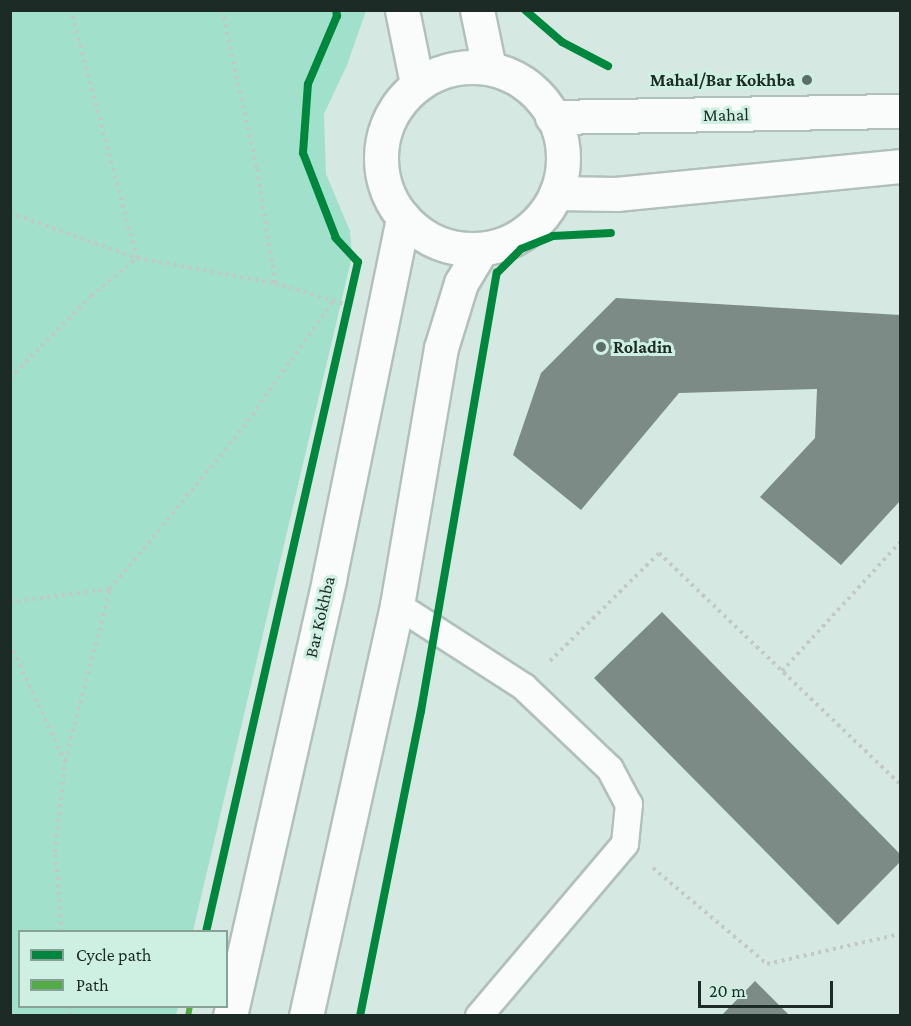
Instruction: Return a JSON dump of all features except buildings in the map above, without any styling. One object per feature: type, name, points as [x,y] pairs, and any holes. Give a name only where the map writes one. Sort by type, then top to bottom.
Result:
[{"type":"main road","points":[[402,10],[417,84]]},
{"type":"main road","points":[[477,10],[489,68]]},
{"type":"main road","points":[[464,67],[489,68],[515,78],[530,89],[552,117],[561,141],[562,167],[556,193],[544,214],[527,231],[481,250],[452,248],[425,237],[403,218],[387,193],[380,163],[383,133],[397,106],[417,84],[439,72],[464,67]]},
{"type":"main road","name":"Mahal","points":[[552,117],[900,111]]},
{"type":"main road","points":[[556,193],[616,194],[900,166]]},
{"type":"main road","name":"Bar Kokhba","points":[[230,1016],[329,579],[403,218]]},
{"type":"main road","points":[[306,1016],[398,605],[441,348],[461,283],[481,250]]},
{"type":"lane","points":[[398,605],[524,687],[610,769],[629,804],[625,844],[479,1016]]},
{"type":"path","points":[[71,10],[137,258]]},
{"type":"path","points":[[222,10],[257,169],[275,283]]},
{"type":"path","points":[[10,213],[137,258],[275,283],[346,304]]},
{"type":"path","points":[[10,378],[91,296],[137,258]]},
{"type":"path","points":[[62,930],[55,852],[65,761],[110,589],[239,433],[333,301]]},
{"type":"path","points":[[782,670],[900,542]]},
{"type":"path","points":[[524,687],[658,552],[900,784]]},
{"type":"path","points":[[10,602],[110,589]]},
{"type":"path","points":[[10,644],[65,761]]},
{"type":"path","points":[[625,844],[767,964],[900,934]]},
{"type":"green space","points":[[11,10],[366,11],[347,65],[324,114],[326,174],[350,231],[352,256],[193,930],[18,930],[18,1008],[178,1008],[176,1015],[11,1015]]},
{"type":"marked path","points":[[188,1016],[190,1008]]},
{"type":"cycle path","points":[[206,930],[358,262],[336,238],[303,153],[308,84],[337,16],[336,10]]},
{"type":"cycle path","points":[[525,10],[562,42],[608,66]]},
{"type":"cycle path","points":[[360,1016],[421,711],[497,273],[521,249],[553,236],[611,233]]},
{"type":"place","name":"Mahal/Bar Kokhba","points":[[807,80]]},
{"type":"place","name":"Roladin","points":[[601,347]]}]
